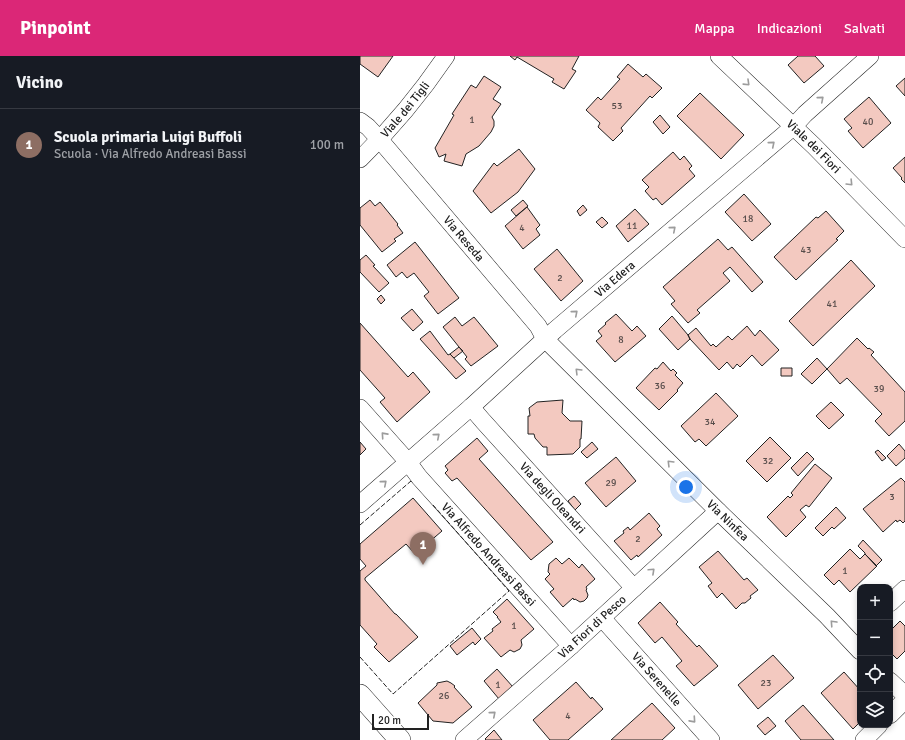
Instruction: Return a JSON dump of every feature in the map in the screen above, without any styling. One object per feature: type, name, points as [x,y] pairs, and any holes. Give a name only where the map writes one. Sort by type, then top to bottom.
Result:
[{"type":"street","name":"Viale dei Tigli","points":[[360,159],[380,140],[429,81],[446,56]]},
{"type":"street","name":"Viale dei Fiori","points":[[719,56],[814,146],[905,240]]},
{"type":"street","name":"Via Edera","points":[[360,504],[636,260],[793,126],[870,56]]},
{"type":"street","name":"Via Reseda","points":[[360,121],[380,140],[538,326],[546,339]]},
{"type":"street","name":"Via Ninfea","points":[[546,339],[718,511],[827,616],[856,640]]},
{"type":"street","name":"Via degli Oleandri","points":[[471,407],[634,588]]},
{"type":"street","name":"Via Alfredo Andreasi Bassi","points":[[360,408],[408,462],[424,483],[571,646]]},
{"type":"street","name":"Via Fiori di Pesco","points":[[464,740],[571,646],[718,511]]},
{"type":"street","points":[[893,600],[905,589]]},
{"type":"street","name":"Via Serenelle","points":[[602,618],[711,740]]},
{"type":"street","points":[[893,683],[905,696]]},
{"type":"street","points":[[360,695],[400,740]]},
{"type":"street","points":[[893,712],[905,700]]},
{"type":"street","points":[[864,740],[876,728]]},
{"type":"building","points":[[360,56],[393,56],[378,77],[360,64]]},
{"type":"building","points":[[510,56],[579,56],[572,69],[576,71],[564,89],[552,82],[554,79],[517,57],[515,60]]},
{"type":"building","points":[[798,56],[815,56],[824,66],[804,83],[788,65]]},
{"type":"building","points":[[628,64],[643,77],[646,74],[662,88],[652,98],[650,96],[621,128],[623,131],[613,141],[598,127],[600,123],[586,110],[598,97],[601,100],[620,79],[617,77]]},
{"type":"building","points":[[484,76],[501,87],[493,99],[501,104],[492,117],[494,126],[479,146],[466,154],[462,166],[444,161],[446,154],[439,157],[435,148],[454,115],[452,114],[471,85],[476,88]]},
{"type":"building","points":[[905,78],[905,96],[896,86]]},
{"type":"building","points":[[700,93],[744,135],[721,159],[677,116]]},
{"type":"building","points":[[869,97],[891,123],[863,148],[848,131],[852,128],[844,119]]},
{"type":"building","points":[[660,115],[670,127],[663,134],[653,122]]},
{"type":"building","points":[[519,149],[535,169],[518,192],[491,213],[473,191],[494,163],[497,166]]},
{"type":"building","points":[[673,152],[680,160],[684,156],[692,166],[689,169],[695,176],[662,205],[656,198],[653,200],[645,191],[649,187],[642,180]]},
{"type":"building","points":[[905,157],[905,183],[893,168]]},
{"type":"building","points":[[744,194],[771,224],[752,241],[725,212]]},
{"type":"building","points":[[370,200],[375,206],[380,202],[398,224],[397,225],[403,233],[394,239],[396,241],[382,252],[360,225],[360,208]]},
{"type":"building","points":[[523,200],[528,206],[516,216],[511,210]]},
{"type":"building","points":[[583,205],[587,210],[580,216],[577,211]]},
{"type":"building","points":[[527,207],[540,225],[536,229],[540,235],[523,249],[505,226]]},
{"type":"building","points":[[635,209],[649,224],[628,242],[616,226]]},
{"type":"building","points":[[826,211],[844,231],[836,239],[838,240],[796,280],[774,257],[816,217],[818,218]]},
{"type":"building","points":[[602,217],[608,223],[602,228],[596,222]]},
{"type":"building","points":[[718,239],[728,250],[732,247],[763,282],[752,292],[730,267],[723,273],[730,281],[697,310],[700,313],[688,323],[671,304],[675,301],[663,287]]},
{"type":"building","points":[[415,242],[459,298],[438,314],[424,296],[429,292],[414,273],[407,278],[402,272],[396,277],[387,265]]},
{"type":"building","points":[[557,249],[583,281],[561,301],[534,269]]},
{"type":"building","points":[[366,255],[375,265],[373,266],[389,283],[379,292],[360,272],[360,260]]},
{"type":"building","points":[[851,260],[875,286],[813,346],[789,321]]},
{"type":"building","points":[[381,295],[385,300],[381,304],[377,299]]},
{"type":"building","points":[[412,309],[423,322],[413,331],[401,318]]},
{"type":"building","points":[[616,314],[632,331],[637,326],[646,336],[615,362],[596,341],[602,336],[598,331]]},
{"type":"building","points":[[672,316],[690,339],[678,350],[659,329]]},
{"type":"building","points":[[455,317],[462,326],[474,317],[498,346],[471,366],[465,359],[467,357],[443,327]]},
{"type":"building","points":[[360,323],[408,377],[413,372],[430,392],[397,422],[380,402],[385,398],[360,370]]},
{"type":"building","points":[[747,326],[755,336],[760,330],[779,350],[762,366],[752,355],[740,367],[737,364],[733,369],[727,362],[719,370],[688,335],[696,328],[711,346],[713,344],[716,347],[728,336],[732,340]]},
{"type":"building","points":[[430,331],[448,355],[450,354],[466,371],[456,379],[420,339]]},
{"type":"building","points":[[857,338],[868,349],[869,348],[874,352],[871,355],[905,392],[905,421],[889,436],[875,421],[882,414],[847,378],[840,384],[827,369]]},
{"type":"building","points":[[459,347],[463,351],[454,358],[450,354]]},
{"type":"building","points":[[817,358],[827,369],[812,384],[801,374]]},
{"type":"building","points":[[663,362],[671,371],[673,369],[677,373],[675,375],[683,383],[677,390],[678,391],[659,410],[636,388],[655,368],[657,369]]},
{"type":"building","points":[[781,368],[792,368],[792,376],[781,376]]},
{"type":"building","points":[[716,393],[738,416],[706,446],[699,439],[695,442],[681,426]]},
{"type":"building","points":[[563,400],[562,413],[570,421],[582,421],[580,447],[573,454],[547,455],[547,447],[543,447],[535,438],[534,434],[528,434],[528,416],[530,416],[529,408],[537,402]]},
{"type":"building","points":[[831,402],[844,415],[829,429],[816,416]]},
{"type":"building","points":[[770,437],[791,458],[767,482],[746,461]]},
{"type":"building","points":[[477,438],[488,451],[479,459],[553,542],[531,560],[457,478],[452,481],[445,473],[448,470],[445,466]]},
{"type":"building","points":[[360,442],[366,449],[360,455]]},
{"type":"building","points":[[592,442],[598,449],[587,458],[581,452]]},
{"type":"building","points":[[899,444],[905,451],[905,458],[896,466],[887,456]]},
{"type":"building","points":[[878,450],[886,458],[882,461],[875,452]]},
{"type":"building","points":[[807,452],[814,459],[798,476],[791,468]]},
{"type":"building","points":[[616,457],[636,481],[606,507],[585,483]]},
{"type":"building","points":[[815,464],[832,478],[809,507],[806,505],[800,510],[806,517],[786,537],[767,517],[788,496],[790,498],[793,495],[791,493]]},
{"type":"building","points":[[901,478],[905,482],[905,521],[903,523],[900,520],[897,522],[896,520],[883,532],[863,509]]},
{"type":"building","points":[[574,496],[581,504],[575,510],[568,501]]},
{"type":"building","points":[[413,498],[442,531],[415,554],[406,544],[365,578],[365,580],[395,614],[418,637],[389,662],[374,647],[377,644],[360,625],[360,571],[366,566],[360,559],[360,544]]},
{"type":"building","points":[[836,507],[846,518],[834,529],[832,527],[823,536],[815,528]]},
{"type":"building","points":[[649,513],[660,526],[657,529],[662,535],[638,557],[637,555],[631,560],[614,541],[624,533],[623,531],[628,527],[630,530]]},
{"type":"building","points":[[863,540],[882,560],[876,566],[858,546]]},
{"type":"building","points":[[850,549],[860,559],[865,554],[877,566],[850,592],[839,580],[834,585],[824,575]]},
{"type":"building","points":[[718,551],[744,580],[747,578],[758,590],[750,596],[751,598],[745,603],[742,603],[736,609],[722,593],[717,598],[708,586],[712,583],[699,567]]},
{"type":"building","points":[[556,558],[562,564],[569,558],[579,568],[582,564],[595,579],[586,587],[588,595],[584,601],[580,602],[575,599],[574,600],[573,598],[563,607],[550,592],[554,589],[545,579],[550,574],[548,572],[549,564]]},
{"type":"building","points":[[507,599],[534,629],[521,640],[522,645],[520,649],[514,652],[510,650],[501,657],[484,638],[501,622],[493,612]]},
{"type":"building","points":[[660,602],[678,622],[676,624],[697,647],[699,645],[718,666],[694,686],[676,666],[682,661],[662,637],[655,643],[638,623]]},
{"type":"building","points":[[900,621],[905,626],[905,651],[897,659],[893,655],[893,628]]},
{"type":"building","points":[[472,628],[481,639],[475,645],[473,642],[457,655],[450,646]]},
{"type":"building","points":[[773,655],[794,678],[758,709],[738,685]]},
{"type":"building","points":[[497,669],[513,687],[499,699],[484,681]]},
{"type":"building","points":[[844,672],[857,687],[857,725],[853,729],[821,693]]},
{"type":"building","points":[[447,681],[455,686],[454,687],[472,707],[453,723],[433,721],[418,703],[437,685],[437,683]]},
{"type":"building","points":[[576,682],[591,699],[592,697],[603,709],[568,740],[550,740],[533,720]]},
{"type":"building","points":[[652,703],[675,728],[662,740],[611,740]]},
{"type":"building","points":[[803,705],[834,740],[801,740],[785,721]]},
{"type":"building","points":[[768,717],[776,726],[765,735],[757,726]]},
{"type":"building","points":[[494,730],[502,740],[486,740],[485,739]]},
{"type":"fence","points":[[360,525],[411,481],[413,483]]},
{"type":"fence","points":[[360,657],[393,694],[509,591],[433,505]]},
{"type":"place","name":"Scuola primaria Luigi Buffoli","points":[[423,565]]}]
